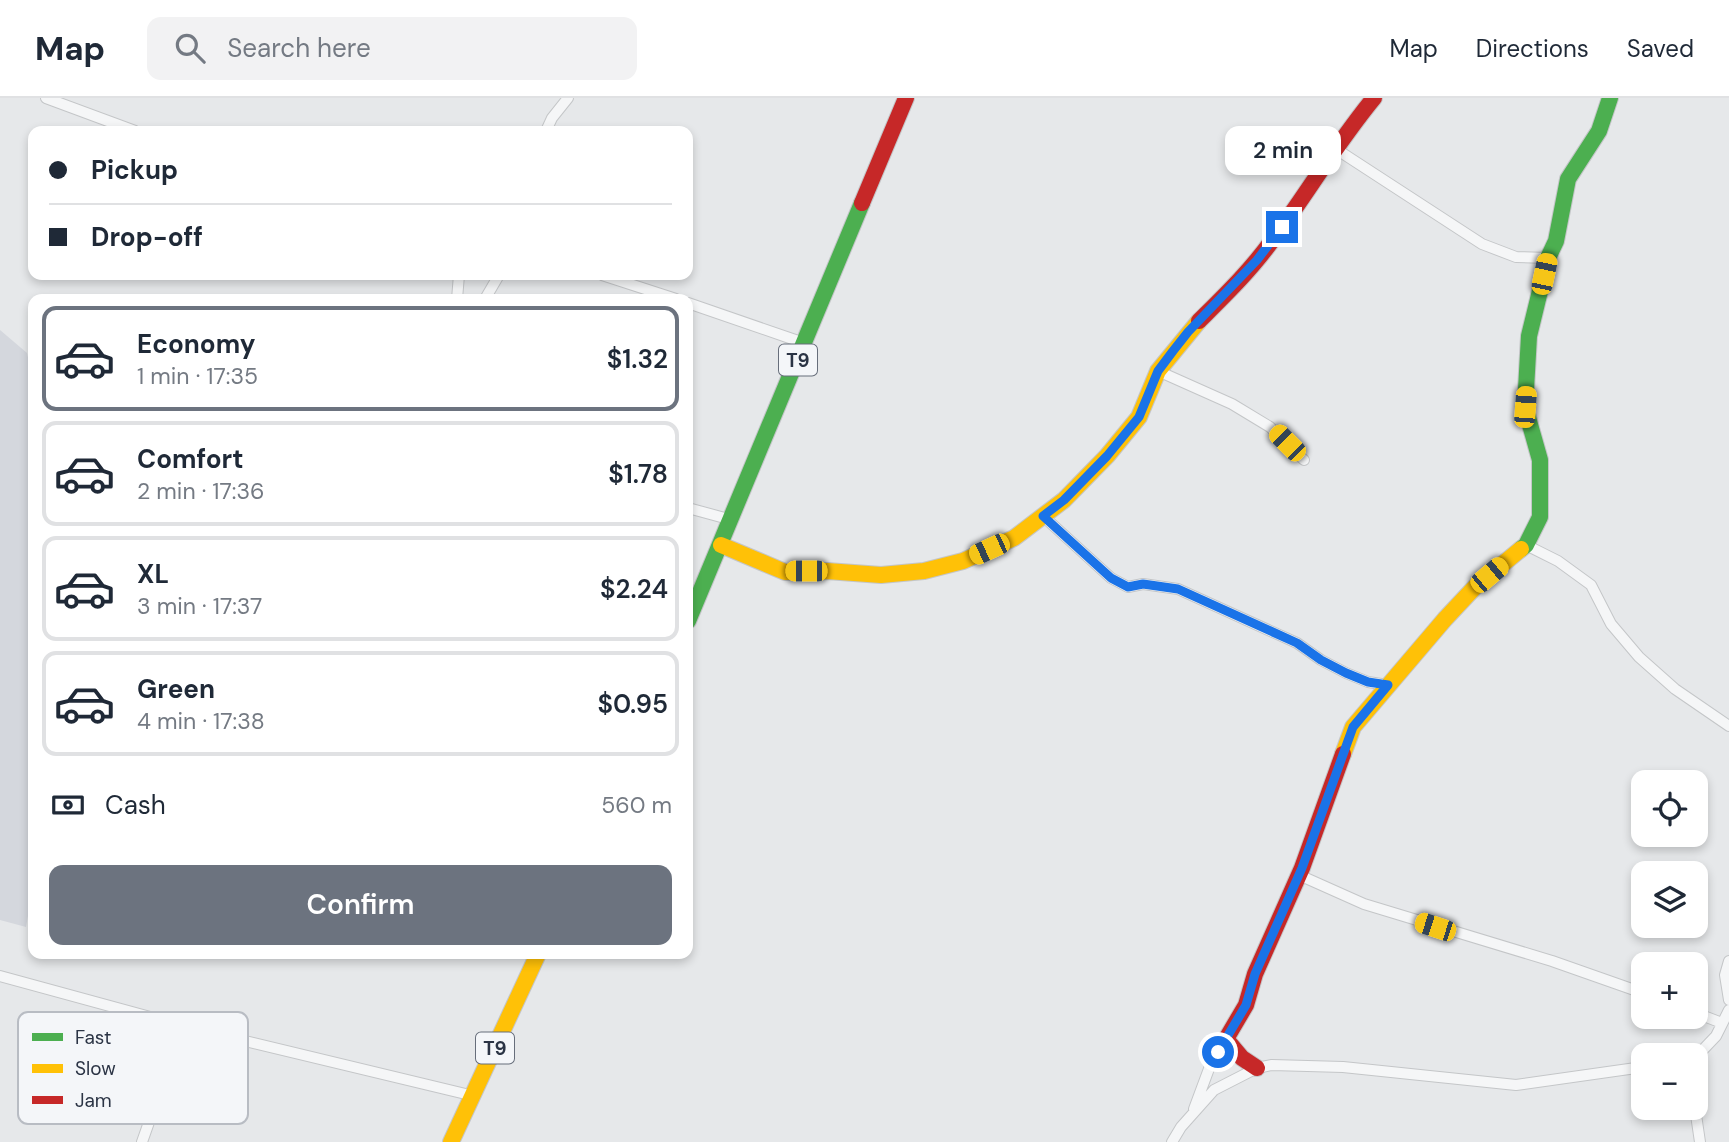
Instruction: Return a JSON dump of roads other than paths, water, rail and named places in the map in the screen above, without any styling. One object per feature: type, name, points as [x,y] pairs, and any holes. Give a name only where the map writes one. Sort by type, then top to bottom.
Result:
[{"type":"main road","name":"T9","points":[[693,609],[905,98]]},
{"type":"main road","points":[[721,545],[785,572],[827,571],[881,575],[924,571],[964,561],[1014,538],[1064,500],[1139,417],[1158,371],[1188,332],[1270,244],[1374,98]]},
{"type":"main road","points":[[1257,1068],[1242,1058],[1226,1039],[1246,1005],[1255,974],[1299,875],[1353,727],[1475,587],[1526,545],[1539,517],[1540,460],[1525,407],[1529,336],[1548,258],[1556,241],[1569,179],[1599,131],[1610,98]]},
{"type":"main road","name":"T9","points":[[451,1142],[536,959]]},
{"type":"street","points":[[46,98],[122,126]]},
{"type":"street","points":[[548,126],[568,98]]},
{"type":"street","points":[[1336,149],[1482,244],[1516,257],[1548,258]]},
{"type":"street","points":[[617,280],[661,294]]},
{"type":"street","points":[[693,305],[804,343]]},
{"type":"street","points":[[1158,371],[1232,404],[1270,427],[1304,460]]},
{"type":"street","points":[[693,509],[732,520]]},
{"type":"street","points":[[1043,516],[1111,578],[1128,587],[1143,584],[1178,589],[1297,643],[1346,673],[1368,682],[1388,685]]},
{"type":"street","points":[[1526,545],[1558,561],[1591,585],[1611,624],[1639,657],[1675,689],[1729,726]]},
{"type":"street","points":[[1299,875],[1364,904],[1552,961],[1631,989]]},
{"type":"street","points":[[1729,961],[1725,975],[1729,1000]]},
{"type":"street","points":[[0,976],[132,1012]]},
{"type":"street","points":[[1708,1045],[1716,1036],[1729,1010]]},
{"type":"street","points":[[1708,1018],[1722,1023]]},
{"type":"street","points":[[1192,1114],[1202,1084],[1226,1039]]},
{"type":"street","points":[[248,1042],[474,1096]]},
{"type":"street","points":[[1172,1142],[1214,1090],[1257,1068],[1272,1065],[1343,1067],[1516,1085],[1631,1069]]},
{"type":"street","points":[[1697,1120],[1700,1142]]},
{"type":"street","points":[[142,1142],[148,1124]]}]
